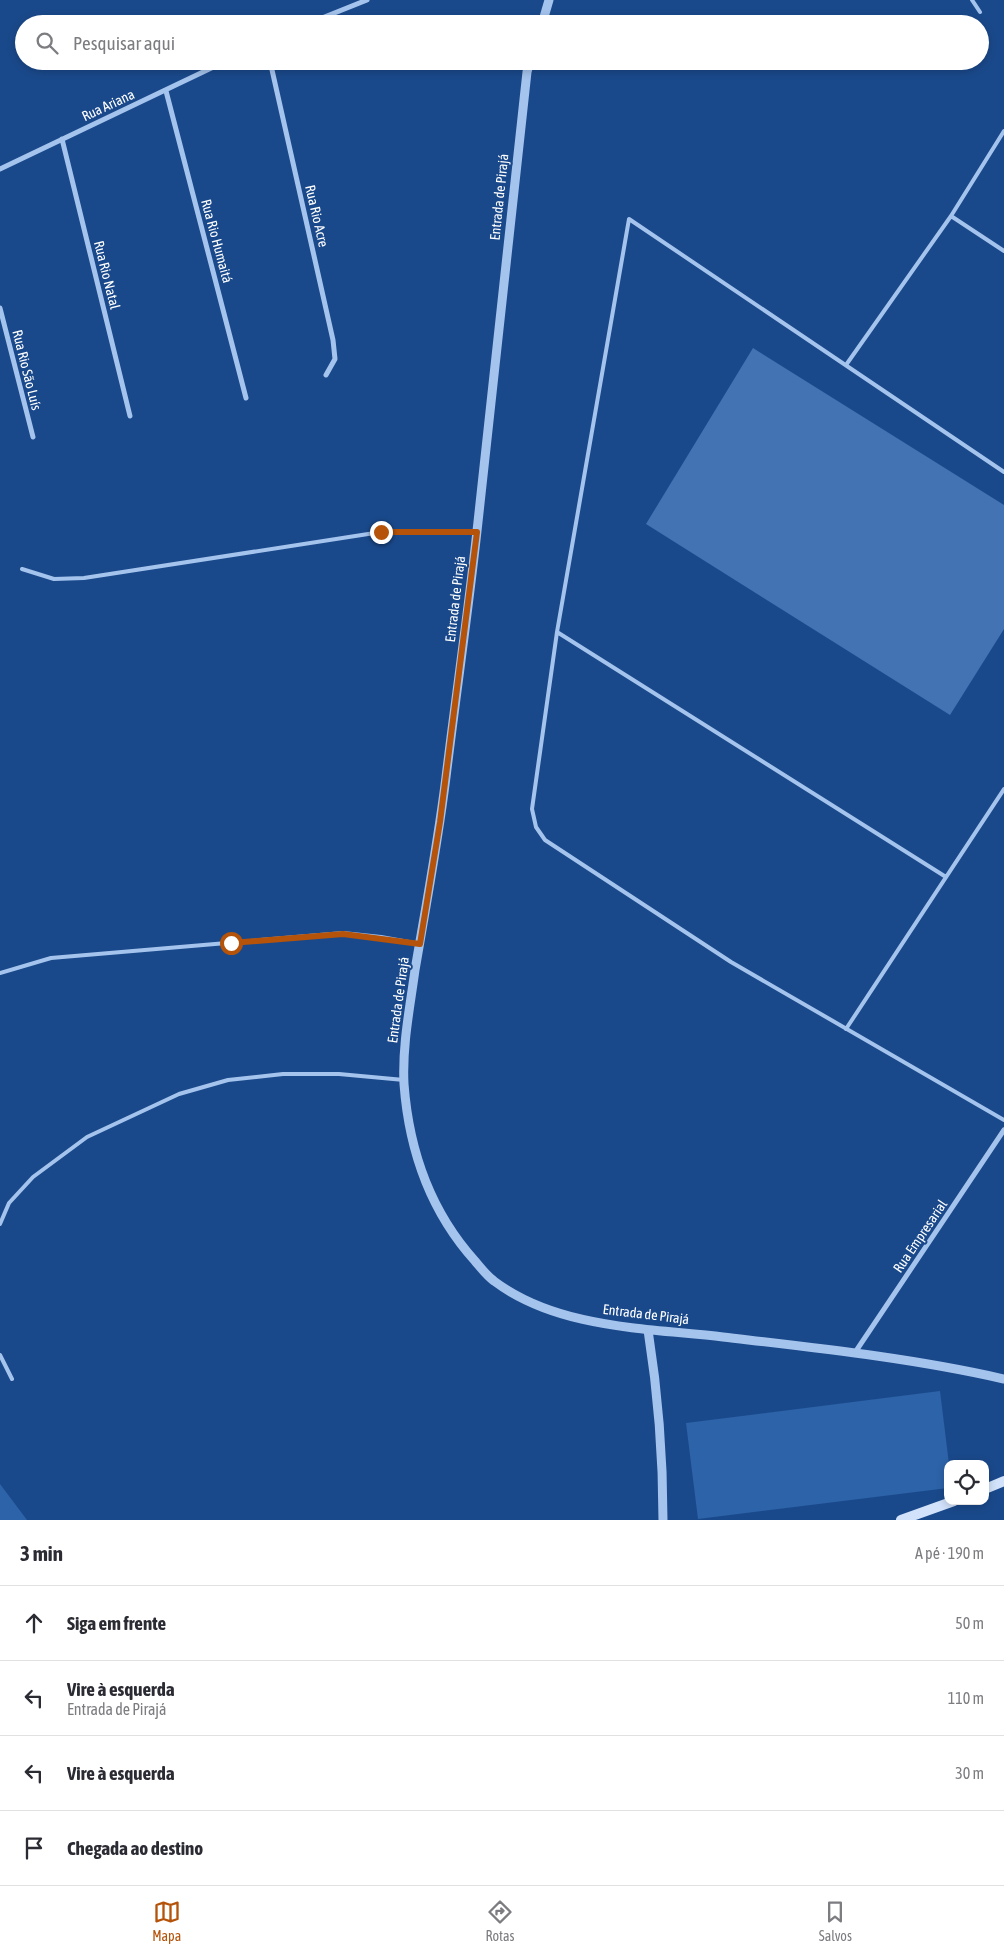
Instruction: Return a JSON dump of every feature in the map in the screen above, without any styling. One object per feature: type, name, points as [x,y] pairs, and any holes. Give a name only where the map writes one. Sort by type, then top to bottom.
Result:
[{"type":"main road","points":[[989,1487],[1004,1481]]},
{"type":"main road","points":[[901,1520],[944,1505]]},
{"type":"street","points":[[330,15],[367,0]]},
{"type":"street","points":[[545,15],[549,0]]},
{"type":"street","name":"Rua Ariana","points":[[0,169],[208,70]]},
{"type":"street","name":"Rua Rio Acre","points":[[272,70],[333,340],[334,359],[326,375]]},
{"type":"street","name":"Entrada de Pirajá","points":[[528,70],[504,269],[477,532],[440,822],[406,1028],[404,1080],[408,1125],[421,1173],[439,1215],[464,1249],[492,1280],[535,1304],[584,1320],[648,1330],[722,1337],[854,1354],[1004,1378]]},
{"type":"street","name":"Rua Rio Humaitá","points":[[166,91],[246,398]]},
{"type":"street","name":"Rua Rio Natal","points":[[62,139],[130,416]]},
{"type":"street","name":"Rua Rio São Luís","points":[[0,308],[33,437]]},
{"type":"street","name":"Rua Empresarial","points":[[854,1354],[1004,1130]]},
{"type":"street","points":[[648,1330],[657,1382],[663,1520]]},
{"type":"lane","points":[[972,0],[980,12]]},
{"type":"lane","points":[[846,365],[951,216],[1004,130]]},
{"type":"lane","points":[[951,216],[1004,250]]},
{"type":"lane","points":[[1004,472],[629,219],[558,632],[532,809],[536,827],[545,840],[731,962],[1004,1120]]},
{"type":"lane","points":[[22,569],[54,579],[84,578],[381,532],[477,532]]},
{"type":"lane","points":[[558,632],[946,877]]},
{"type":"lane","points":[[846,1029],[1004,789]]},
{"type":"lane","points":[[0,973],[51,958],[343,934],[420,944]]},
{"type":"lane","points":[[0,1224],[9,1203],[33,1177],[87,1137],[180,1094],[228,1080],[283,1074],[339,1074],[404,1080]]},
{"type":"lane","points":[[0,1355],[12,1379]]},
{"type":"shaded area","points":[[940,1391],[949,1460],[944,1460],[944,1488],[698,1519],[686,1423]]},
{"type":"shaded area","points":[[0,1484],[27,1520],[0,1520]]},
{"type":"building","points":[[753,348],[1004,505],[1004,629],[950,715],[646,524]]},
{"type":"route","points":[[231,943],[343,934],[381,937],[420,944],[440,822],[477,532],[381,532]]}]
